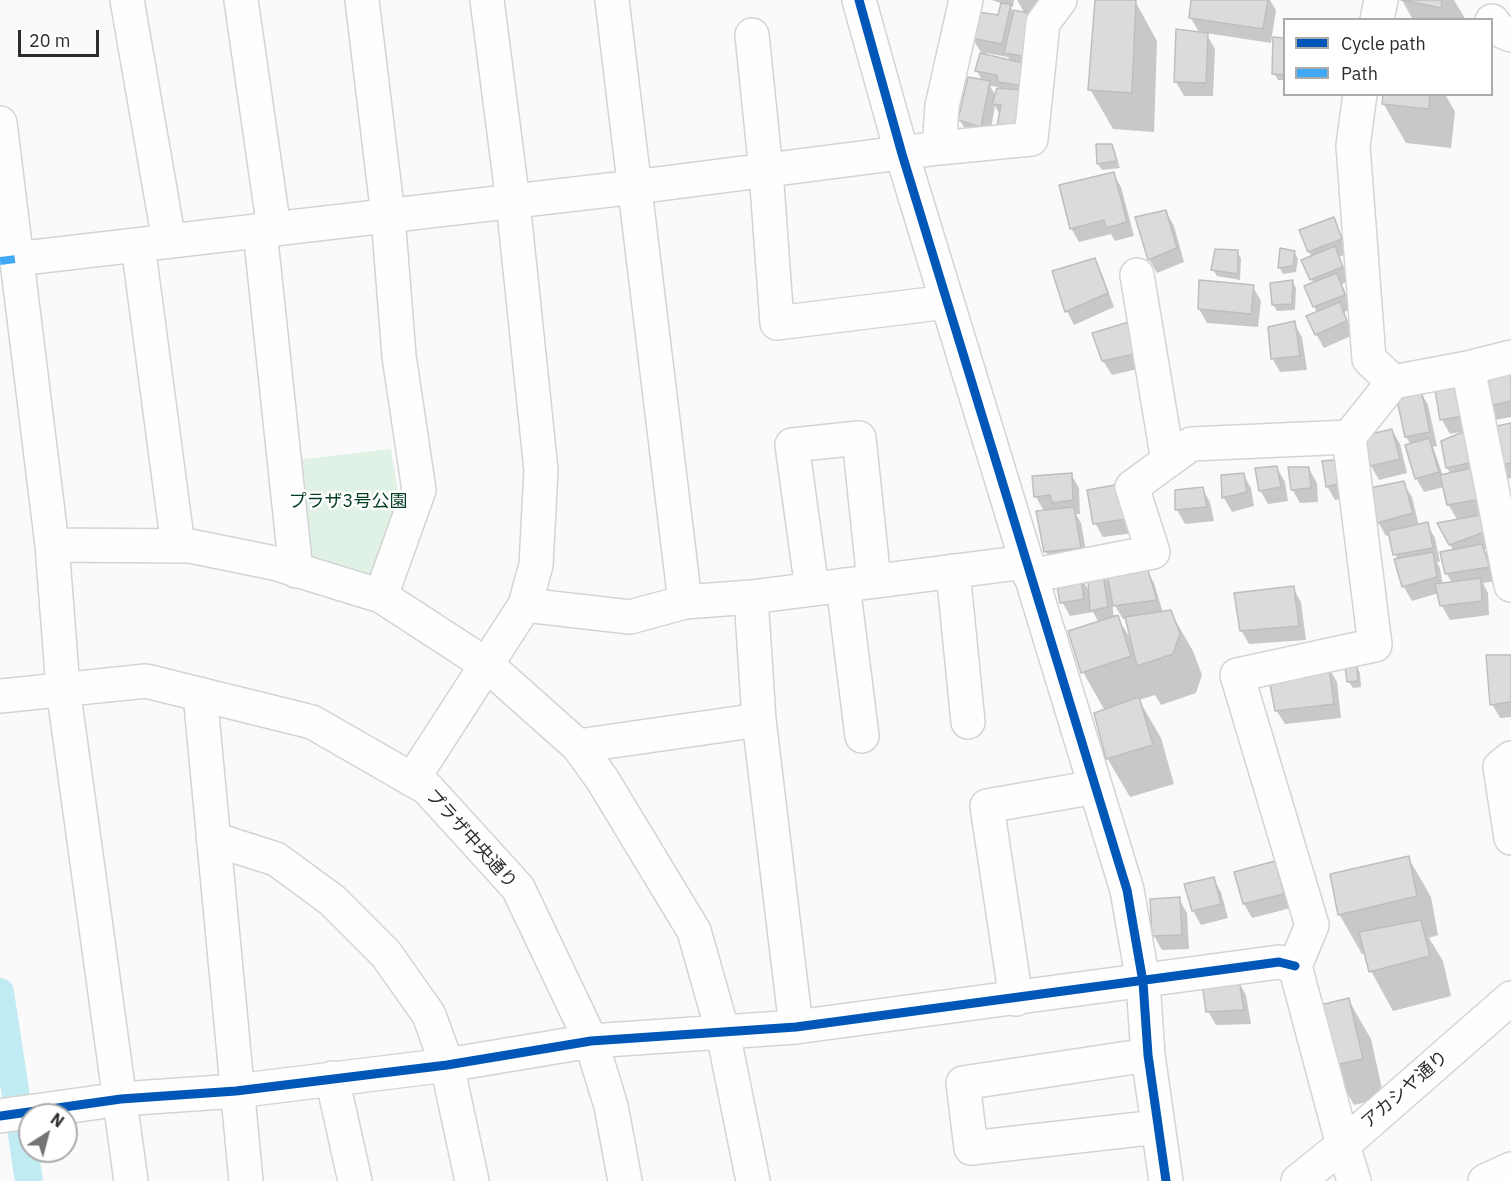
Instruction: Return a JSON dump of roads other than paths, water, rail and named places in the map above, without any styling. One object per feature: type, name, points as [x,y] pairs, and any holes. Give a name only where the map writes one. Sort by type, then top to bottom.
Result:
[{"type":"street","points":[[127,0],[153,243],[177,546]]},
{"type":"street","points":[[241,0],[267,230],[296,571]]},
{"type":"street","points":[[362,0],[388,216],[399,356],[419,490],[381,596]]},
{"type":"street","points":[[412,780],[525,605],[536,565],[541,470],[513,202],[487,0]]},
{"type":"street","points":[[612,0],[685,602]]},
{"type":"street","points":[[859,0],[902,154],[1127,890],[1143,982],[1148,1054],[1166,1181]]},
{"type":"street","points":[[939,148],[942,106],[966,0]]},
{"type":"street","points":[[16,259],[513,202],[939,148],[1031,139],[1043,23],[1060,0]]},
{"type":"street","points":[[1377,18],[1381,0]]},
{"type":"street","points":[[1488,0],[1488,18]]},
{"type":"street","points":[[1493,22],[1499,30],[1511,35]]},
{"type":"street","points":[[752,35],[766,171],[777,322],[947,302]]},
{"type":"street","points":[[1360,96],[1353,146],[1369,359],[1393,382]]},
{"type":"street","points":[[0,123],[52,545],[63,688],[131,1181]]},
{"type":"street","points":[[1137,275],[1168,461]]},
{"type":"street","points":[[1354,1181],[1295,966],[1312,925],[1237,675],[1375,645],[1349,437],[1393,382],[1468,368],[1511,357]]},
{"type":"street","points":[[1468,368],[1511,585]]},
{"type":"street","points":[[525,605],[630,617],[685,602],[751,597],[953,571],[1028,569],[1152,552],[1132,487],[1191,444],[1349,437]]},
{"type":"street","points":[[52,545],[190,546],[274,563],[381,596],[487,665],[578,746],[602,779],[694,931],[723,1033],[753,1181]]},
{"type":"street","points":[[953,571],[968,722]]},
{"type":"street","points":[[843,585],[862,736]]},
{"type":"street","points":[[751,597],[759,720],[796,1027]]},
{"type":"street","name":"プラザ中央通り","points":[[0,696],[146,681],[312,722],[427,788],[518,888],[591,1041],[611,1106],[626,1181]]},
{"type":"street","points":[[200,694],[246,1181]]},
{"type":"street","points":[[578,746],[759,720]]},
{"type":"street","points":[[1511,758],[1500,767],[1511,838]]},
{"type":"street","points":[[1016,999],[987,806],[1095,787]]},
{"type":"street","points":[[213,839],[276,859],[332,900],[386,954],[429,1015],[447,1065],[472,1181]]},
{"type":"street","points":[[0,1116],[121,1100],[236,1091],[447,1065],[591,1041],[796,1027],[1279,962],[1295,966]]},
{"type":"street","name":"アカシヤ通り","points":[[1298,1181],[1343,1145],[1511,998]]},
{"type":"street","points":[[1148,1054],[963,1083],[970,1148],[1158,1127]]},
{"type":"street","points":[[332,1078],[356,1181]]},
{"type":"street","points":[[1485,1181],[1511,1169]]},
{"type":"waterway","points":[[0,992],[29,1181]]},
{"type":"park label","name":"プラザ3号公園","points":[[348,502]]}]
